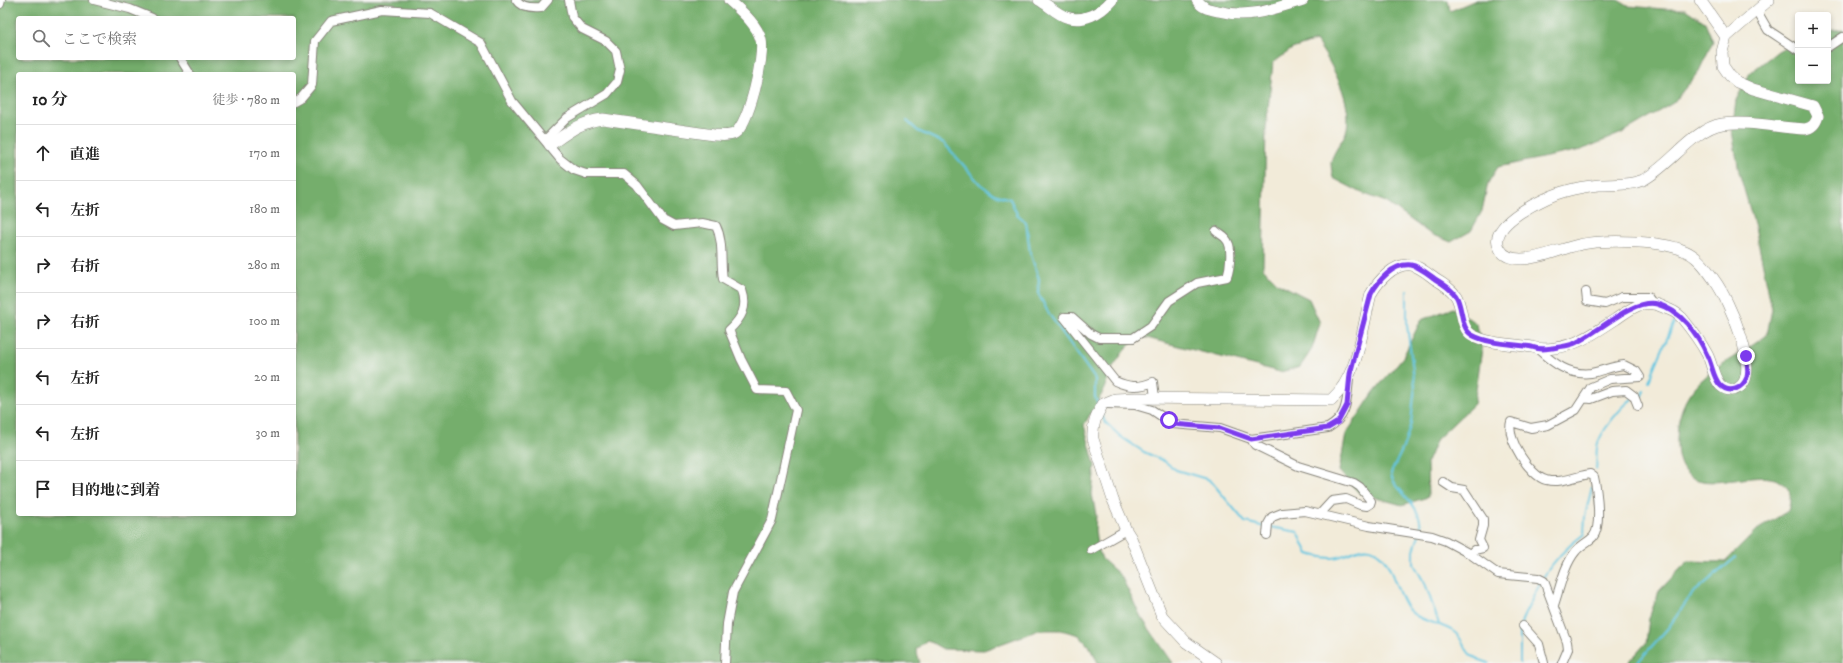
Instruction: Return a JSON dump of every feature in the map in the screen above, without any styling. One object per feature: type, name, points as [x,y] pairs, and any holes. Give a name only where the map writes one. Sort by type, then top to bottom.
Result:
[{"type":"street","points":[[0,4],[1,0]]},
{"type":"street","points":[[94,0],[135,11],[147,16]]},
{"type":"street","points":[[516,0],[530,9],[541,8],[548,0]]},
{"type":"street","points":[[547,142],[567,118],[606,94],[617,82],[620,70],[616,51],[606,41],[582,29],[572,17],[568,0]]},
{"type":"street","points":[[547,142],[574,127],[594,120],[603,119],[714,135],[726,136],[736,133],[746,118],[754,92],[762,40],[754,26],[729,0]]},
{"type":"street","points":[[1040,0],[1067,17],[1080,18],[1099,12],[1112,0]]},
{"type":"street","points":[[1197,0],[1200,6],[1206,9],[1226,14],[1249,15],[1303,0]]},
{"type":"street","points":[[1700,0],[1726,37]]},
{"type":"street","points":[[1539,350],[1573,344],[1595,333],[1635,306],[1653,304],[1678,314],[1692,330],[1707,355],[1718,382],[1722,387],[1732,390],[1737,389],[1744,383],[1747,377],[1747,366],[1735,321],[1717,283],[1697,259],[1688,253],[1668,245],[1596,242],[1516,259],[1507,256],[1500,250],[1498,237],[1504,224],[1540,202],[1565,191],[1639,182],[1653,174],[1695,138],[1714,126],[1737,124],[1805,129],[1810,128],[1818,116],[1813,106],[1737,82],[1725,71],[1722,59],[1726,37],[1769,0]]},
{"type":"street","points":[[296,101],[301,98],[312,85],[315,41],[331,21],[382,10],[430,13],[481,43],[512,101],[560,159],[574,170],[586,174],[624,174],[637,185],[663,220],[674,226],[702,223],[716,226],[721,236],[720,262],[723,279],[742,290],[746,300],[739,321],[729,330],[741,359],[757,390],[786,391],[796,410],[772,520],[733,592],[727,624],[724,663]]},
{"type":"street","points":[[1758,11],[1768,30],[1795,48]]},
{"type":"street","points":[[1831,46],[1843,37]]},
{"type":"street","points":[[181,60],[189,72]]},
{"type":"street","points":[[1155,398],[1153,382],[1136,387],[1125,386],[1115,381],[1064,316],[1072,317],[1091,334],[1099,338],[1133,338],[1151,326],[1169,301],[1197,283],[1227,277],[1230,267],[1227,239],[1216,231]]},
{"type":"street","points":[[1103,404],[1135,405],[1152,410],[1173,424],[1220,428],[1251,439],[1328,428],[1338,422],[1347,405],[1350,374],[1371,294],[1377,283],[1393,270],[1411,265],[1418,267],[1455,295],[1466,330],[1471,334],[1484,340],[1532,347],[1539,350],[1559,366],[1576,373],[1590,373],[1624,365],[1636,371],[1640,377],[1610,379],[1591,387],[1576,410],[1548,425],[1531,428],[1511,422],[1511,438],[1515,447],[1540,478],[1555,481],[1590,474],[1594,477],[1596,483],[1598,517],[1597,531],[1593,537],[1576,551],[1566,568],[1554,605]]},
{"type":"street","points":[[1586,292],[1588,301],[1605,304],[1622,297],[1641,296],[1648,297],[1653,304]]},
{"type":"street","points":[[1216,663],[1186,642],[1162,616],[1131,538],[1113,500],[1093,439],[1092,429],[1095,420],[1103,404],[1116,399],[1331,400],[1339,393],[1350,374]]},
{"type":"street","points":[[1584,398],[1591,399],[1612,390],[1626,390],[1630,391],[1634,396],[1638,406]]},
{"type":"street","points":[[1251,439],[1255,445],[1298,466],[1354,483],[1360,487],[1371,501],[1370,504],[1364,506],[1346,499],[1332,501],[1320,514]]},
{"type":"street","points":[[1443,482],[1452,488],[1464,490],[1483,519],[1483,526],[1479,540],[1483,548],[1474,550],[1470,554]]},
{"type":"street","points":[[1268,529],[1272,517],[1282,513],[1305,511],[1446,541],[1470,554],[1498,574],[1541,580],[1554,605],[1567,642],[1568,649],[1562,663]]},
{"type":"street","points":[[1091,550],[1126,530]]},
{"type":"street","points":[[1523,626],[1539,644],[1544,663]]},
{"type":"green space","points":[[0,0],[1448,0],[1450,11],[1476,0],[1618,0],[1628,6],[1685,9],[1705,22],[1713,41],[1699,71],[1673,103],[1622,133],[1581,150],[1498,167],[1488,183],[1482,211],[1471,231],[1451,242],[1429,233],[1386,202],[1362,193],[1333,178],[1331,162],[1346,132],[1348,121],[1347,109],[1340,84],[1328,60],[1316,41],[1292,49],[1273,63],[1266,128],[1263,268],[1278,283],[1309,299],[1320,323],[1312,349],[1300,367],[1280,372],[1139,336],[1124,351],[1112,368],[1102,394],[1084,425],[1095,465],[1092,494],[1096,515],[1095,530],[1097,545],[1102,559],[1121,576],[1141,617],[1173,663],[1098,663],[1092,650],[1079,635],[1061,630],[1039,630],[984,650],[943,649],[927,640],[916,649],[920,663],[0,663]]},
{"type":"green space","points":[[1843,29],[1843,663],[1628,663],[1646,643],[1649,618],[1659,591],[1688,561],[1725,562],[1757,530],[1788,511],[1790,494],[1788,488],[1773,479],[1757,478],[1720,482],[1703,481],[1689,476],[1680,463],[1677,439],[1679,418],[1686,401],[1695,387],[1720,366],[1767,335],[1772,309],[1755,227],[1739,172],[1732,131],[1736,100],[1750,73],[1778,51],[1795,42],[1795,84],[1831,84],[1831,31]]},
{"type":"green space","points":[[1453,308],[1477,324],[1482,349],[1474,404],[1437,439],[1427,462],[1428,497],[1402,505],[1359,493],[1339,471],[1346,434],[1374,392],[1403,357],[1421,320]]},
{"type":"waterway","points":[[907,121],[918,131],[944,143],[980,184],[994,194],[1010,199],[1017,214],[1026,222],[1030,252],[1039,279],[1038,293],[1049,314],[1095,379],[1095,397],[1098,404]]},
{"type":"waterway","points":[[1407,291],[1407,325],[1415,386],[1411,423],[1404,446],[1391,473],[1397,486],[1418,513],[1420,531]]},
{"type":"waterway","points":[[1649,381],[1675,320]]},
{"type":"waterway","points":[[1640,401],[1644,390]]},
{"type":"waterway","points":[[1596,469],[1597,447],[1602,435],[1617,414],[1632,399]]},
{"type":"waterway","points":[[1102,415],[1105,422],[1121,437],[1144,452],[1164,461],[1176,470],[1210,480],[1245,522],[1265,527]]},
{"type":"waterway","points":[[1542,579],[1561,554],[1584,534],[1585,516],[1592,487]]},
{"type":"waterway","points":[[1270,527],[1298,532],[1308,554],[1332,558],[1363,549],[1373,550],[1380,554],[1385,560],[1400,595],[1408,609],[1418,617],[1454,632],[1472,656],[1489,663]]},
{"type":"waterway","points":[[1419,535],[1414,550],[1414,564],[1426,586],[1439,624]]},
{"type":"waterway","points":[[1637,663],[1668,628],[1692,594],[1735,558]]},
{"type":"waterway","points":[[1520,663],[1520,629],[1522,620],[1540,583]]},
{"type":"route","points":[[1169,420],[1173,424],[1220,428],[1251,439],[1285,433],[1314,431],[1328,428],[1338,422],[1347,405],[1350,374],[1371,294],[1377,283],[1393,270],[1402,266],[1411,265],[1418,267],[1450,289],[1458,300],[1466,330],[1484,340],[1532,347],[1539,350],[1557,348],[1573,344],[1595,333],[1635,306],[1657,304],[1678,314],[1692,330],[1701,343],[1718,382],[1727,390],[1737,389],[1744,383],[1748,370],[1746,356]]}]
